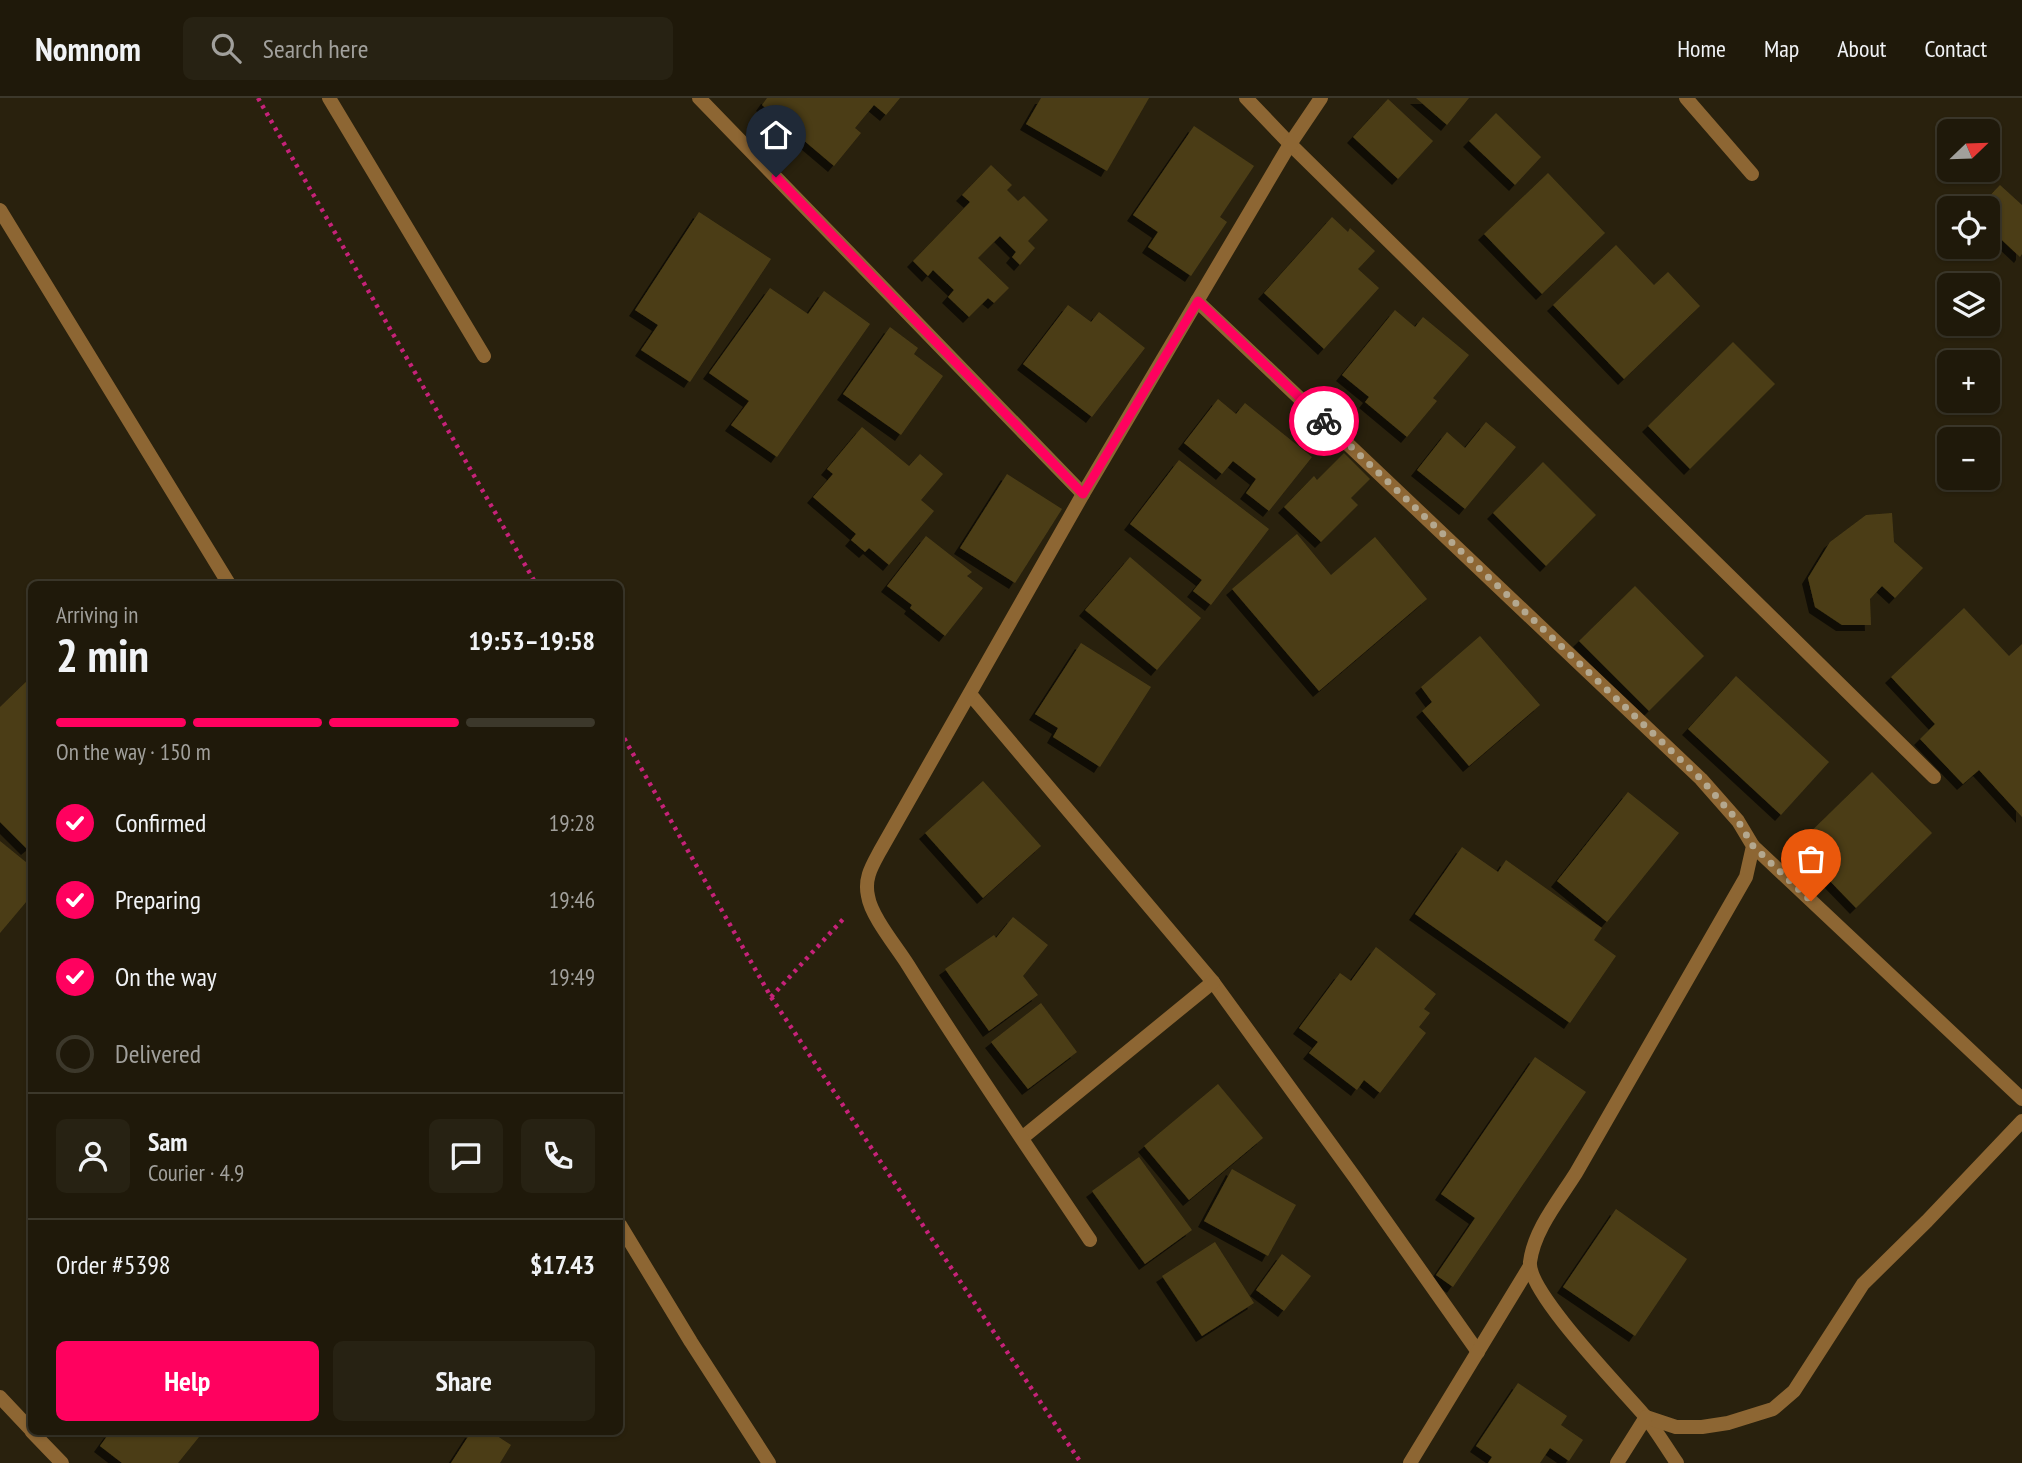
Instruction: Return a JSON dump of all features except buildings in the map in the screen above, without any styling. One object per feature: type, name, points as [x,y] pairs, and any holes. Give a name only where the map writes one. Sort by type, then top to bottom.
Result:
[{"type":"street","points":[[329,98],[484,356]]},
{"type":"street","points":[[699,98],[1083,494]]},
{"type":"street","points":[[1246,98],[1934,777]]},
{"type":"street","points":[[1090,1240],[875,914],[868,898],[866,881],[868,873],[1083,494],[1290,144],[1321,98]]},
{"type":"street","points":[[1686,98],[1752,174]]},
{"type":"street","points":[[0,210],[227,581]]},
{"type":"street","points":[[1198,301],[1694,772],[1738,821],[1753,846],[2022,1099]]},
{"type":"street","points":[[970,694],[1213,982],[1478,1352]]},
{"type":"street","points":[[1410,1463],[1530,1266],[1534,1242],[1746,877],[1753,846]]},
{"type":"street","points":[[1022,1138],[1213,982]]},
{"type":"street","points":[[1646,1417],[1675,1427],[1702,1427],[1728,1423],[1773,1409],[1794,1391],[1863,1284],[2022,1121]]},
{"type":"street","points":[[623,1230],[769,1463]]},
{"type":"street","points":[[1530,1266],[1539,1287],[1580,1344],[1646,1417],[1677,1463]]},
{"type":"street","points":[[0,1397],[28,1427]]},
{"type":"street","points":[[1617,1463],[1646,1417]]},
{"type":"street","points":[[36,1435],[62,1463]]},
{"type":"path","points":[[258,98],[534,581]]},
{"type":"path","points":[[623,737],[771,997],[1081,1463]]},
{"type":"path","points":[[771,997],[858,902],[868,898]]},
{"type":"way so far","points":[[1324,421],[1680,758],[1724,804],[1753,846],[1811,901]]},
{"type":"route","points":[[776,177],[1083,494],[1198,301],[1324,421]]}]
